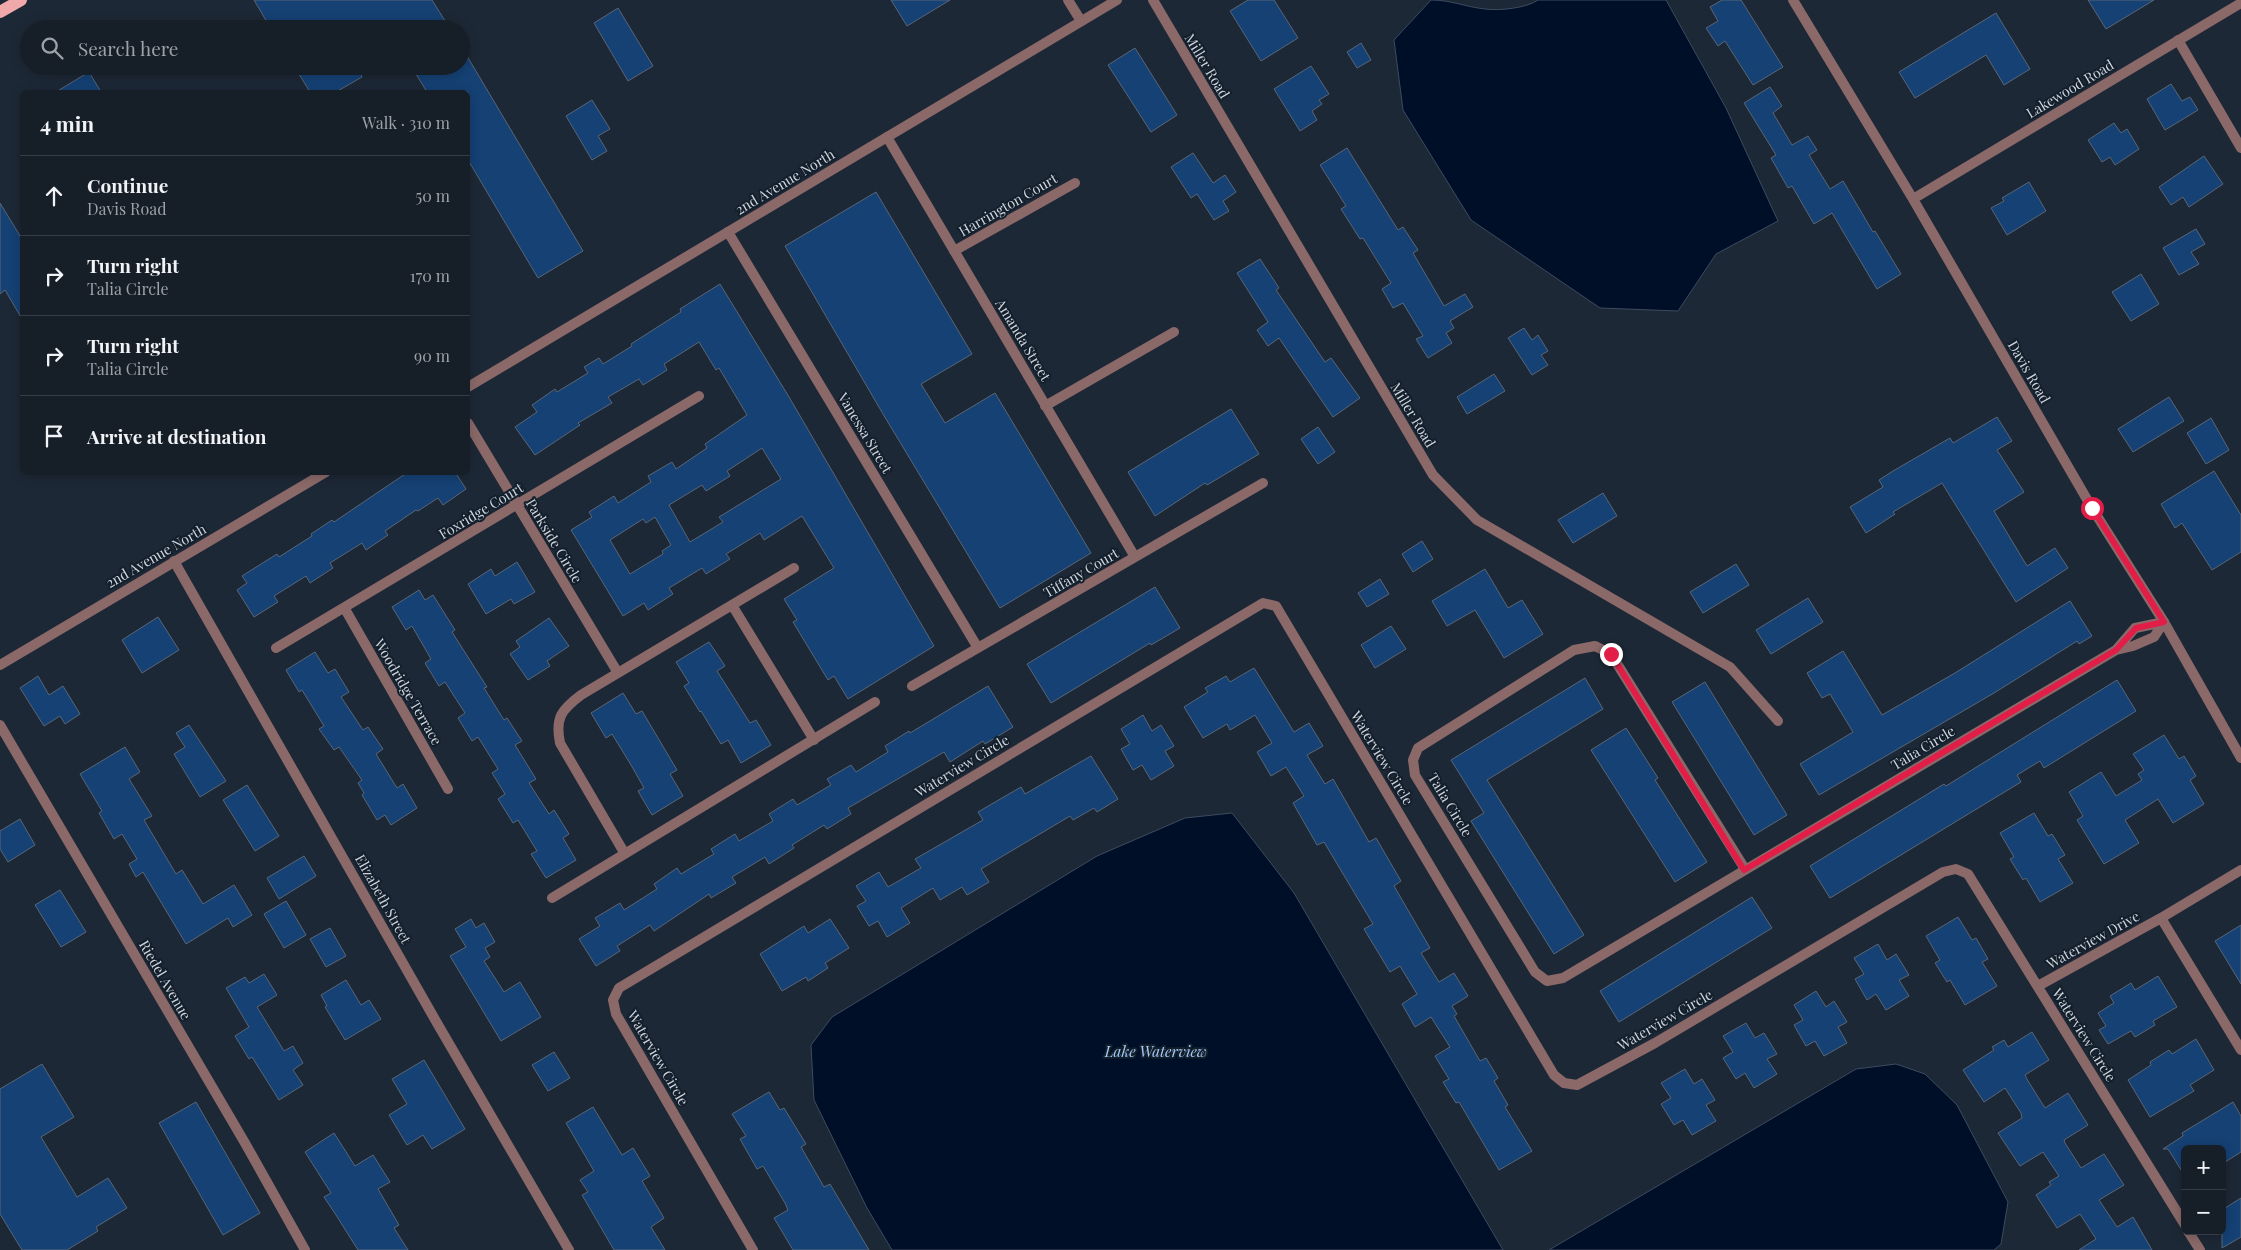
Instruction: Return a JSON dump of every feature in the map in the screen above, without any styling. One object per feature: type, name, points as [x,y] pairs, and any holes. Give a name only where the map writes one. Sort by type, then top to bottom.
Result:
[{"type":"main road","points":[[0,12],[21,0]]},
{"type":"street","points":[[1068,0],[1081,22]]},
{"type":"street","name":"2nd Avenue North","points":[[470,386],[1117,0]]},
{"type":"street","name":"Miller Road","points":[[1153,0],[1433,475],[1477,520],[1730,667],[1778,721]]},
{"type":"street","name":"Davis Road","points":[[1793,0],[1913,199],[2087,500],[2164,622],[2241,758]]},
{"type":"street","name":"Lakewood Road","points":[[1913,199],[2241,2]]},
{"type":"street","points":[[2178,40],[2241,148]]},
{"type":"street","name":"Amanda Street","points":[[887,137],[1135,557]]},
{"type":"street","name":"Harrington Court","points":[[954,251],[1075,182]]},
{"type":"street","name":"Vanessa Street","points":[[728,232],[978,648]]},
{"type":"street","points":[[1045,406],[1174,332]]},
{"type":"street","name":"Foxridge Court","points":[[276,648],[699,396]]},
{"type":"street","name":"Parkside Circle","points":[[470,426],[618,673]]},
{"type":"street","name":"2nd Avenue North","points":[[0,665],[321,475]]},
{"type":"street","name":"Tiffany Court","points":[[912,686],[1263,483]]},
{"type":"street","name":"Elizabeth Street","points":[[174,561],[437,1023],[569,1250]]},
{"type":"street","points":[[625,854],[560,743],[557,729],[560,716],[567,705],[794,568]]},
{"type":"street","name":"Waterview Circle","points":[[754,1250],[616,1014],[613,1000],[619,988],[1263,603],[1276,606],[1554,1075],[1564,1084],[1578,1085],[1655,1044],[1934,877],[1956,869],[1968,874],[2181,1218]]},
{"type":"street","points":[[732,605],[814,740]]},
{"type":"street","name":"Woodridge Terrace","points":[[345,608],[448,789]]},
{"type":"street","name":"Talia Circle","points":[[1744,870],[1611,654],[1595,646],[1574,650],[1418,748],[1413,760],[1415,775],[1535,972],[1546,981],[1563,978],[2116,650],[2136,628],[2164,622]]},
{"type":"street","name":"Talia Circle","points":[[2116,650],[2133,646],[2154,637],[2164,622]]},
{"type":"street","points":[[552,898],[875,702]]},
{"type":"street","name":"Riedel Avenue","points":[[0,725],[245,1143],[305,1250]]},
{"type":"street","name":"Waterview Drive","points":[[2038,986],[2161,918],[2241,870]]},
{"type":"street","name":"Waterview Drive","points":[[2161,918],[2241,1050]]},
{"type":"street","points":[[2191,1235],[2200,1250]]},
{"type":"water","points":[[1431,0],[1498,10],[1520,7],[1538,0],[1666,0],[1726,108],[1778,221],[1716,254],[1678,311],[1600,308],[1471,220],[1403,110],[1394,40]]},
{"type":"water","name":"Lake Waterview","points":[[1232,813],[1294,893],[1503,1250],[892,1250],[867,1208],[814,1100],[811,1045],[832,1017],[1097,856],[1185,818]]},
{"type":"water","points":[[1896,1064],[1925,1074],[1957,1105],[2008,1202],[2001,1244],[1994,1250],[1549,1250],[1856,1069]]},
{"type":"building","points":[[254,0],[432,0],[444,20],[266,20]]},
{"type":"building","points":[[891,0],[950,0],[907,26]]},
{"type":"building","points":[[1248,0],[1274,0],[1298,38],[1261,61],[1230,11]]},
{"type":"building","points":[[1722,0],[1741,0],[1783,67],[1753,85],[1725,41],[1718,46],[1706,28],[1718,21],[1710,7]]},
{"type":"building","points":[[2088,0],[2154,0],[2106,29]]},
{"type":"building","points":[[618,8],[653,66],[628,81],[594,23]]},
{"type":"building","points":[[1996,13],[2030,69],[2004,85],[1986,55],[1915,98],[1899,72]]},
{"type":"building","points":[[1361,43],[1371,60],[1357,68],[1347,52]]},
{"type":"building","points":[[1135,48],[1177,115],[1151,132],[1108,65]]},
{"type":"building","points":[[470,61],[583,251],[538,278],[470,163],[470,90],[426,90],[417,75],[470,75]]},
{"type":"building","points":[[1311,66],[1329,94],[1319,100],[1322,104],[1312,111],[1317,120],[1300,131],[1274,89]]},
{"type":"building","points":[[84,75],[91,75],[100,90],[59,90]]},
{"type":"building","points":[[300,75],[361,75],[362,77],[339,90],[309,90]]},
{"type":"building","points":[[2171,84],[2182,101],[2190,97],[2198,110],[2165,130],[2147,99]]},
{"type":"building","points":[[1770,87],[1782,106],[1773,113],[1792,145],[1808,136],[1817,150],[1809,155],[1830,189],[1843,181],[1873,232],[1875,231],[1901,274],[1877,289],[1832,213],[1814,224],[1792,186],[1788,188],[1771,158],[1776,155],[1744,103]]},
{"type":"building","points":[[592,100],[610,129],[598,136],[607,151],[592,160],[566,116]]},
{"type":"building","points":[[2114,123],[2121,133],[2127,129],[2139,149],[2115,165],[2110,157],[2102,162],[2088,140]]},
{"type":"building","points":[[1347,148],[1398,230],[1403,227],[1418,250],[1413,253],[1444,306],[1465,294],[1473,307],[1450,321],[1454,328],[1446,333],[1452,343],[1428,358],[1416,339],[1423,336],[1403,303],[1393,308],[1382,289],[1391,283],[1363,238],[1360,239],[1341,209],[1346,206],[1320,165]]},
{"type":"building","points":[[1193,153],[1213,183],[1225,175],[1236,192],[1223,201],[1229,211],[1214,220],[1197,194],[1191,198],[1171,167]]},
{"type":"building","points":[[2204,156],[2223,184],[2189,207],[2183,197],[2171,205],[2159,187]]},
{"type":"building","points":[[2029,182],[2046,211],[2007,235],[1991,208],[2004,201],[2002,198]]},
{"type":"building","points":[[876,192],[972,354],[921,384],[945,423],[995,393],[1091,553],[1000,608],[883,414],[785,246]]},
{"type":"building","points":[[0,203],[20,236],[20,316],[5,290],[0,294]]},
{"type":"building","points":[[2196,229],[2205,244],[2191,252],[2199,264],[2179,275],[2163,248]]},
{"type":"building","points":[[1260,259],[1279,288],[1276,290],[1325,362],[1331,358],[1360,398],[1333,417],[1279,338],[1268,346],[1257,330],[1268,322],[1237,273]]},
{"type":"building","points":[[2141,274],[2159,304],[2131,321],[2112,292]]},
{"type":"building","points":[[720,284],[789,397],[934,646],[848,699],[834,676],[828,680],[793,622],[797,620],[784,599],[834,568],[802,516],[764,540],[760,533],[726,554],[730,559],[706,574],[702,568],[669,588],[673,594],[648,610],[644,603],[623,616],[571,530],[592,517],[589,512],[614,496],[618,503],[651,482],[648,476],[672,462],[676,469],[707,448],[705,444],[747,415],[719,368],[716,370],[699,342],[664,364],[667,370],[643,385],[639,379],[608,397],[612,403],[578,423],[580,425],[535,455],[515,427],[537,412],[532,405],[555,389],[557,392],[588,373],[584,367],[599,358],[603,364],[681,312],[680,309]],"holes":[[[762,448],[781,479],[719,517],[723,522],[690,542],[669,505],[702,485],[706,491],[730,476],[727,471]],[[655,517],[671,545],[662,551],[663,554],[630,574],[610,540],[643,519],[646,523]]]},
{"type":"building","points":[[1524,328],[1532,340],[1538,335],[1548,351],[1541,355],[1548,365],[1532,375],[1508,338]]},
{"type":"building","points":[[1494,374],[1505,391],[1467,414],[1457,397]]},
{"type":"building","points":[[2169,397],[2184,421],[2133,452],[2118,429]]},
{"type":"building","points":[[1231,409],[1259,454],[1207,485],[1205,483],[1155,516],[1128,472]]},
{"type":"building","points":[[1997,417],[2012,441],[1997,450],[2024,492],[1994,511],[2027,566],[2055,548],[2068,568],[2016,602],[1942,483],[1893,512],[1895,514],[1866,533],[1850,507],[1883,487],[1879,480],[1893,471],[1950,438],[1953,443]]},
{"type":"building","points":[[2211,418],[2229,450],[2206,464],[2187,433]]},
{"type":"building","points":[[1318,427],[1335,452],[1318,464],[1301,439]]},
{"type":"building","points":[[2214,471],[2241,515],[2241,552],[2212,570],[2182,523],[2175,528],[2161,504]]},
{"type":"building","points":[[404,475],[457,475],[466,489],[443,505],[438,498],[418,511],[416,510],[385,531],[388,535],[366,550],[362,543],[330,563],[333,568],[310,583],[306,576],[274,596],[278,602],[254,617],[237,590],[247,583],[242,576],[277,554],[279,557],[312,536],[311,534],[332,520],[334,522]]},
{"type":"building","points":[[1603,493],[1617,516],[1573,543],[1558,520]]},
{"type":"building","points":[[1422,541],[1433,559],[1413,572],[1402,554]]},
{"type":"building","points":[[517,562],[535,592],[514,604],[511,599],[486,614],[468,584],[491,569],[495,576]]},
{"type":"building","points":[[1736,564],[1749,585],[1703,613],[1690,592]]},
{"type":"building","points":[[1485,569],[1508,608],[1522,600],[1543,634],[1504,658],[1475,610],[1447,626],[1432,601]]},
{"type":"building","points":[[1380,579],[1389,594],[1367,607],[1358,593]]},
{"type":"building","points":[[1155,587],[1180,628],[1151,645],[1150,643],[1051,703],[1027,664]]},
{"type":"building","points":[[419,590],[425,600],[433,595],[455,630],[452,632],[487,687],[484,688],[504,720],[507,718],[522,741],[515,745],[536,779],[529,783],[549,814],[554,810],[569,834],[563,838],[576,860],[546,878],[531,854],[537,851],[518,820],[513,823],[498,799],[505,794],[492,773],[498,769],[478,737],[472,741],[458,718],[465,713],[445,682],[439,686],[425,663],[431,659],[412,626],[406,630],[392,607]]},
{"type":"building","points":[[1808,598],[1823,622],[1771,654],[1756,630]]},
{"type":"building","points":[[2070,601],[2092,636],[2079,644],[2077,641],[1994,693],[1819,795],[1800,764],[1853,732],[1830,694],[1822,698],[1807,673],[1843,651],[1882,715],[1955,673]]},
{"type":"building","points":[[158,617],[179,650],[142,673],[122,640]]},
{"type":"building","points":[[549,618],[569,646],[547,661],[550,666],[528,680],[510,654],[520,647],[516,641]]},
{"type":"building","points":[[1391,626],[1406,649],[1375,668],[1361,645]]},
{"type":"building","points":[[709,642],[725,666],[717,671],[750,723],[756,720],[771,745],[741,763],[728,740],[721,744],[700,712],[684,686],[689,683],[676,662]]},
{"type":"building","points":[[315,652],[328,673],[335,669],[349,692],[341,697],[363,730],[368,727],[383,749],[376,754],[397,788],[403,784],[417,808],[391,825],[385,815],[377,820],[362,795],[364,793],[358,783],[362,780],[339,747],[334,750],[319,729],[324,726],[302,690],[299,692],[286,670]]},
{"type":"building","points":[[1254,668],[1294,732],[1309,723],[1323,746],[1307,755],[1325,784],[1333,779],[1369,842],[1376,838],[1401,881],[1394,886],[1430,948],[1421,953],[1439,982],[1454,973],[1468,996],[1452,1006],[1457,1014],[1454,1016],[1480,1061],[1486,1058],[1498,1078],[1494,1081],[1508,1105],[1505,1107],[1532,1151],[1499,1170],[1459,1102],[1456,1103],[1443,1082],[1449,1079],[1435,1056],[1450,1047],[1431,1017],[1415,1027],[1402,1004],[1417,994],[1400,966],[1390,972],[1364,929],[1373,924],[1324,842],[1317,845],[1293,803],[1304,796],[1286,767],[1271,776],[1257,752],[1272,743],[1255,715],[1230,730],[1227,724],[1203,738],[1184,707],[1208,692],[1205,688],[1226,676],[1230,682]]},
{"type":"building","points":[[38,676],[49,695],[63,686],[80,714],[65,724],[60,716],[44,726],[20,688]]},
{"type":"building","points":[[1585,678],[1603,709],[1487,780],[1584,935],[1554,954],[1471,821],[1484,813],[1451,760]]},
{"type":"building","points":[[2117,680],[2136,711],[2044,768],[2040,761],[2017,775],[2021,782],[1830,898],[1810,866],[1944,784],[1946,786]]},
{"type":"building","points":[[1705,682],[1787,815],[1754,835],[1672,702]]},
{"type":"building","points":[[988,686],[1013,727],[985,744],[983,741],[950,762],[944,752],[848,808],[851,814],[827,829],[824,825],[792,845],[794,848],[769,864],[765,857],[732,877],[736,883],[711,898],[709,894],[654,931],[650,925],[617,946],[620,951],[596,966],[579,939],[600,926],[595,918],[620,903],[624,910],[657,889],[654,884],[677,868],[681,874],[714,854],[711,849],[735,834],[739,841],[773,821],[769,814],[793,799],[797,805],[831,785],[827,779],[851,765],[856,772],[888,752],[885,746]]},
{"type":"building","points":[[623,693],[636,714],[642,711],[677,770],[670,774],[683,796],[652,815],[638,791],[644,788],[631,765],[612,734],[606,738],[591,713]]},
{"type":"building","points":[[1143,715],[1152,731],[1161,725],[1174,746],[1165,751],[1174,766],[1151,780],[1142,765],[1133,770],[1121,749],[1130,744],[1121,729]]},
{"type":"building","points":[[189,725],[226,781],[200,797],[174,754],[185,747],[176,733]]},
{"type":"building","points":[[1626,728],[1658,778],[1655,780],[1707,862],[1675,882],[1591,750]]},
{"type":"building","points":[[2164,735],[2179,759],[2184,756],[2196,776],[2190,780],[2204,804],[2173,823],[2158,799],[2125,820],[2139,843],[2104,864],[2077,820],[2083,816],[2069,792],[2101,772],[2116,796],[2142,780],[2138,774],[2144,770],[2133,754]]},
{"type":"building","points":[[125,747],[140,772],[129,779],[152,816],[144,820],[176,874],[182,870],[203,904],[234,885],[252,915],[233,927],[228,918],[186,944],[143,872],[136,877],[129,864],[137,859],[122,834],[114,839],[99,813],[102,811],[80,774]]},
{"type":"building","points":[[1091,756],[1118,799],[1097,812],[1094,808],[1073,820],[1070,816],[981,869],[989,882],[967,895],[962,887],[940,900],[933,888],[901,908],[910,923],[887,937],[878,921],[869,926],[857,906],[866,901],[856,886],[879,872],[888,887],[921,868],[915,859],[983,820],[978,812],[1021,787],[1025,794]]},
{"type":"building","points":[[247,785],[279,836],[255,851],[223,800]]},
{"type":"building","points":[[2034,813],[2048,836],[2052,834],[2065,855],[2058,859],[2073,883],[2040,902],[2026,878],[2023,880],[2010,859],[2014,857],[2000,833]]},
{"type":"building","points":[[20,819],[35,845],[8,862],[0,849],[0,831]]},
{"type":"building","points":[[304,856],[316,876],[279,899],[267,878]]},
{"type":"building","points":[[60,890],[86,932],[61,947],[35,905]]},
{"type":"building","points":[[1752,897],[1772,928],[1619,1022],[1600,991]]},
{"type":"building","points":[[286,901],[306,935],[284,948],[264,914]]},
{"type":"building","points":[[1958,917],[1972,940],[1976,938],[1988,959],[1982,962],[1997,986],[1965,1005],[1950,980],[1947,982],[1935,963],[1940,960],[1926,936]]},
{"type":"building","points":[[471,919],[476,928],[484,923],[495,942],[485,948],[490,957],[484,961],[504,992],[520,982],[541,1017],[501,1041],[450,956],[466,947],[455,929]]},
{"type":"building","points":[[830,919],[849,948],[825,963],[828,968],[808,981],[806,977],[782,991],[760,954],[804,926],[808,933]]},
{"type":"building","points":[[2241,925],[2241,984],[2215,941]]},
{"type":"building","points":[[330,928],[346,956],[326,967],[310,939]]},
{"type":"building","points":[[1878,944],[1887,960],[1896,954],[1909,975],[1899,980],[1909,996],[1886,1010],[1876,994],[1867,1000],[1855,979],[1864,974],[1854,958]]},
{"type":"building","points":[[264,974],[277,995],[257,1007],[284,1051],[293,1046],[303,1063],[293,1070],[303,1085],[279,1100],[252,1057],[249,1059],[235,1036],[249,1027],[226,988],[245,977],[249,983]]},
{"type":"building","points":[[2158,976],[2177,1007],[2153,1021],[2155,1025],[2135,1037],[2131,1031],[2108,1044],[2099,1030],[2106,1026],[2098,1013],[2114,1003],[2110,996],[2131,983],[2135,990]]},
{"type":"building","points":[[346,980],[361,1005],[369,1000],[381,1019],[345,1040],[325,1007],[327,1006],[321,995]]},
{"type":"building","points":[[1816,991],[1826,1007],[1834,1001],[1847,1022],[1838,1027],[1847,1043],[1824,1056],[1815,1041],[1806,1046],[1794,1025],[1803,1020],[1794,1005]]},
{"type":"building","points":[[1746,1023],[1755,1038],[1764,1033],[1777,1054],[1767,1059],[1777,1074],[1754,1088],[1745,1073],[1736,1079],[1723,1058],[1733,1052],[1723,1036]]},
{"type":"building","points":[[2032,1032],[2049,1060],[2025,1075],[2028,1081],[2045,1108],[2068,1093],[2088,1125],[2064,1140],[2065,1143],[2081,1168],[2104,1154],[2124,1185],[2099,1200],[2117,1227],[2133,1217],[2152,1250],[2079,1250],[2096,1239],[2080,1214],[2057,1228],[2036,1195],[2051,1185],[2049,1182],[2059,1176],[2043,1152],[2020,1166],[1998,1133],[2022,1118],[2021,1113],[2005,1088],[1984,1102],[1963,1070],[1994,1050],[1992,1047],[2004,1040],[2008,1047]]},
{"type":"building","points":[[2196,1039],[2214,1070],[2190,1085],[2194,1091],[2150,1117],[2128,1080],[2151,1065],[2150,1062],[2169,1050],[2172,1054]]},
{"type":"building","points":[[554,1052],[570,1078],[548,1091],[532,1065]]},
{"type":"building","points":[[424,1060],[465,1129],[432,1149],[423,1135],[407,1145],[389,1115],[407,1104],[392,1079]]},
{"type":"building","points":[[42,1064],[74,1117],[41,1137],[77,1197],[108,1178],[127,1208],[96,1227],[98,1231],[67,1250],[22,1250],[0,1214],[0,1089]]},
{"type":"building","points":[[1685,1069],[1694,1084],[1702,1079],[1715,1100],[1706,1105],[1716,1121],[1692,1135],[1683,1120],[1674,1125],[1661,1104],[1671,1098],[1661,1083]]},
{"type":"building","points":[[769,1092],[780,1110],[784,1108],[806,1144],[801,1147],[824,1187],[830,1184],[869,1250],[793,1250],[774,1218],[788,1210],[785,1203],[763,1166],[757,1169],[740,1139],[746,1136],[732,1114]]},
{"type":"building","points":[[196,1102],[260,1213],[223,1235],[159,1123]]},
{"type":"building","points":[[2233,1102],[2241,1116],[2241,1152],[2226,1161],[2226,1145],[2181,1145],[2181,1170],[2168,1149],[2163,1149],[2183,1136],[2182,1133]]},
{"type":"building","points":[[593,1107],[622,1155],[633,1148],[650,1176],[642,1181],[664,1218],[651,1227],[665,1250],[614,1250],[582,1195],[588,1192],[580,1180],[594,1171],[566,1123]]},
{"type":"building","points":[[334,1133],[355,1166],[373,1155],[390,1182],[378,1189],[399,1225],[394,1228],[408,1250],[358,1250],[324,1197],[331,1193],[305,1152]]},
{"type":"building","points":[[2241,1198],[2241,1237],[2222,1248],[2222,1235],[2226,1235],[2226,1207]]},
{"type":"route","points":[[1611,654],[1744,870],[2116,650],[2136,628],[2164,622],[2092,508]]}]
